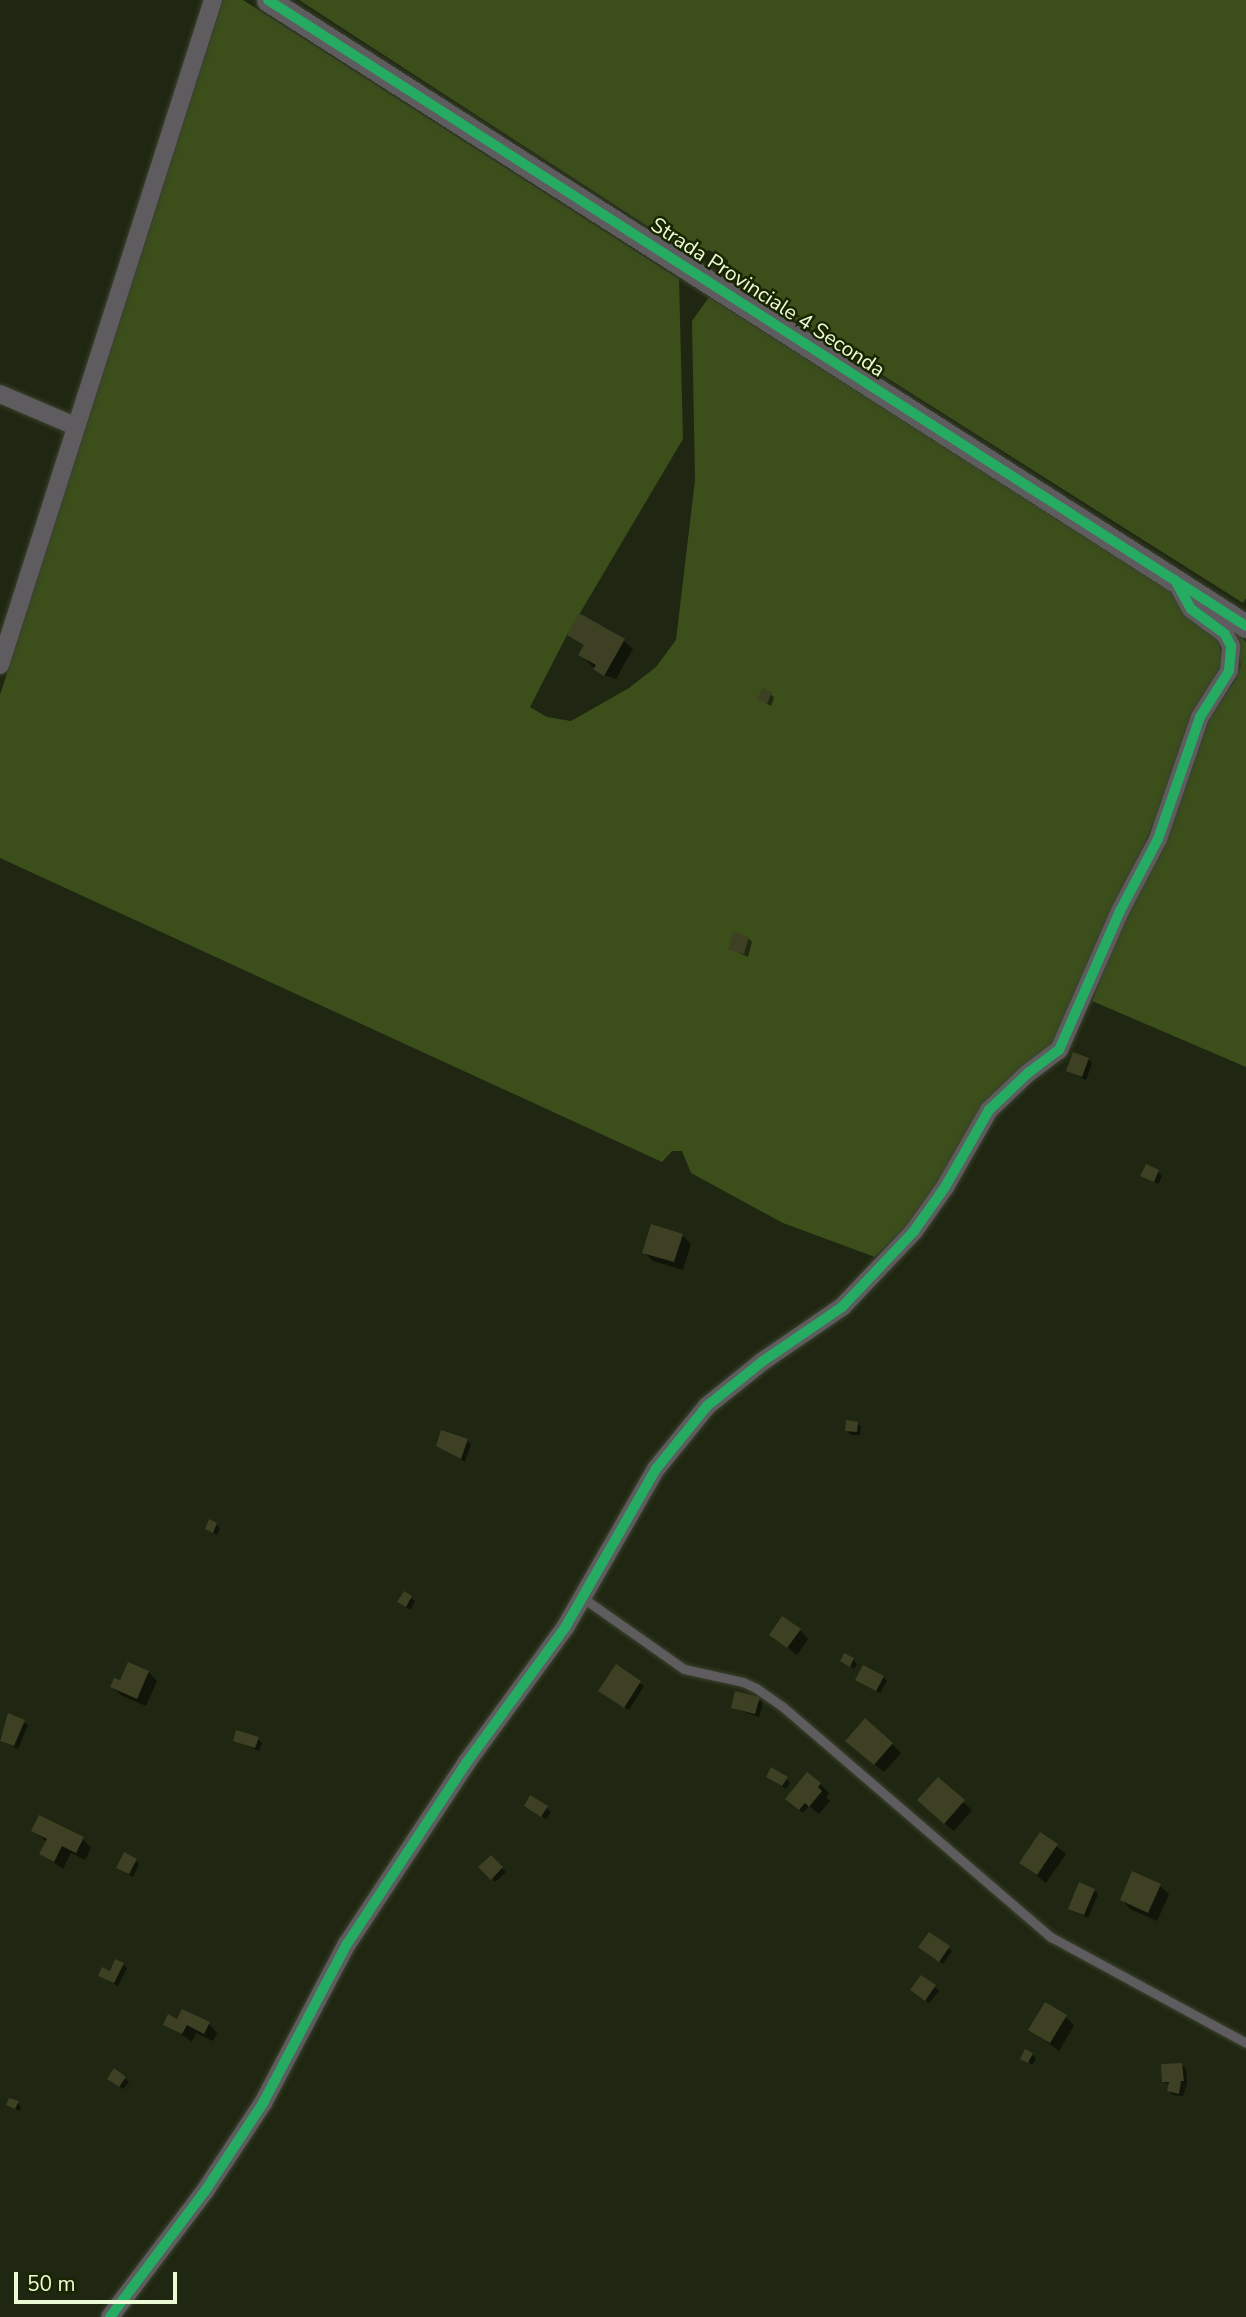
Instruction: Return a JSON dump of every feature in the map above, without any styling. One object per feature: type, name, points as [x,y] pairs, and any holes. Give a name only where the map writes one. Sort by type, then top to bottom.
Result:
[{"type":"street","points":[[0,665],[213,0]]},
{"type":"street","name":"Strada Provinciale 4 Seconda","points":[[268,0],[1246,626]]},
{"type":"street","points":[[0,394],[75,426]]},
{"type":"street","points":[[110,2317],[205,2191],[262,2103],[347,1944],[431,1815],[583,1598],[656,1469],[708,1406],[763,1361],[842,1307],[914,1231],[945,1187],[989,1110],[1028,1073],[1059,1050],[1120,911],[1158,839],[1200,717],[1230,671],[1231,646],[1225,634],[1191,609],[1175,580]]},
{"type":"lane","points":[[583,1598],[684,1669],[743,1682],[756,1688],[793,1715],[1051,1937],[1246,2043]]},
{"type":"green space","points":[[223,0],[243,0],[679,279],[683,439],[567,635],[530,707],[547,717],[571,721],[629,688],[656,667],[676,640],[695,480],[692,321],[709,297],[1169,590],[1186,615],[1218,639],[1223,660],[1193,718],[1168,792],[1054,1042],[984,1106],[917,1216],[875,1257],[783,1223],[691,1173],[682,1151],[672,1151],[662,1162],[0,858],[0,695]]},
{"type":"green space","points":[[299,0],[1246,0],[1246,598],[1243,603],[727,277],[728,260],[709,250],[695,257]]},
{"type":"green space","points":[[1234,631],[1246,642],[1246,1067],[1092,1001],[1125,913],[1163,840],[1183,793],[1210,718],[1236,679],[1241,665]]},
{"type":"building","points":[[579,613],[625,639],[604,676],[593,669],[596,665],[578,655],[584,645],[567,635]]},
{"type":"building","points":[[762,688],[772,692],[767,704],[757,700]]},
{"type":"building","points":[[733,932],[749,937],[744,954],[728,950]]},
{"type":"building","points":[[1073,1052],[1089,1058],[1082,1077],[1066,1071]]},
{"type":"building","points":[[1146,1164],[1159,1170],[1154,1182],[1140,1176]]},
{"type":"building","points":[[651,1224],[683,1234],[674,1262],[642,1253]]},
{"type":"building","points":[[846,1420],[858,1422],[857,1432],[845,1431]]},
{"type":"building","points":[[441,1430],[468,1439],[461,1459],[436,1446]]},
{"type":"building","points":[[209,1519],[217,1523],[213,1533],[205,1529]]},
{"type":"building","points":[[404,1591],[412,1596],[406,1607],[397,1602]]},
{"type":"building","points":[[782,1616],[801,1629],[787,1648],[769,1635]]},
{"type":"building","points":[[844,1653],[854,1658],[850,1667],[840,1661]]},
{"type":"building","points":[[128,1662],[149,1671],[137,1699],[110,1687],[114,1678],[120,1680]]},
{"type":"building","points":[[616,1664],[641,1681],[624,1708],[598,1691]]},
{"type":"building","points":[[863,1665],[884,1676],[876,1691],[855,1680]]},
{"type":"building","points":[[735,1691],[760,1697],[755,1714],[731,1708]]},
{"type":"building","points":[[8,1713],[25,1720],[14,1746],[0,1741]]},
{"type":"building","points":[[865,1718],[893,1743],[874,1765],[845,1741]]},
{"type":"building","points":[[236,1730],[259,1737],[255,1748],[233,1741]]},
{"type":"building","points":[[771,1767],[788,1777],[782,1786],[766,1777]]},
{"type":"building","points":[[807,1772],[821,1783],[818,1787],[822,1791],[809,1807],[805,1803],[799,1810],[785,1799]]},
{"type":"building","points":[[938,1777],[965,1800],[944,1824],[917,1800]]},
{"type":"building","points":[[530,1795],[548,1806],[541,1817],[524,1806]]},
{"type":"building","points":[[39,1815],[84,1837],[76,1853],[62,1846],[54,1862],[39,1854],[47,1839],[31,1831]]},
{"type":"building","points":[[1040,1832],[1058,1844],[1037,1875],[1019,1863]]},
{"type":"building","points":[[124,1852],[137,1859],[129,1874],[116,1868]]},
{"type":"building","points":[[491,1855],[503,1867],[491,1880],[478,1867]]},
{"type":"building","points":[[1132,1871],[1161,1884],[1148,1913],[1120,1900]]},
{"type":"building","points":[[1079,1882],[1095,1889],[1084,1915],[1068,1909]]},
{"type":"building","points":[[929,1932],[950,1946],[939,1962],[918,1947]]},
{"type":"building","points":[[115,1959],[124,1963],[114,1983],[98,1976],[102,1967],[110,1971]]},
{"type":"building","points":[[921,1975],[936,1985],[925,2001],[910,1990]]},
{"type":"building","points":[[1045,2002],[1067,2015],[1050,2043],[1028,2030]]},
{"type":"building","points":[[182,2009],[210,2022],[204,2034],[187,2025],[182,2034],[163,2025],[168,2014],[177,2019]]},
{"type":"building","points":[[1025,2049],[1033,2053],[1028,2063],[1020,2059]]},
{"type":"building","points":[[1182,2063],[1184,2081],[1181,2081],[1179,2094],[1167,2091],[1169,2082],[1162,2082],[1161,2064]]},
{"type":"building","points":[[114,2068],[126,2077],[119,2087],[107,2079]]},
{"type":"building","points":[[9,2098],[19,2101],[15,2109],[6,2105]]},
{"type":"cycle path","points":[[268,0],[1246,626]]},
{"type":"cycle path","points":[[110,2317],[205,2191],[263,2103],[347,1944],[467,1762],[566,1626],[656,1469],[707,1406],[763,1361],[842,1307],[914,1231],[945,1187],[989,1110],[1028,1073],[1059,1050],[1120,911],[1158,839],[1200,717],[1229,671],[1231,646],[1225,634],[1191,609],[1175,580]]}]
